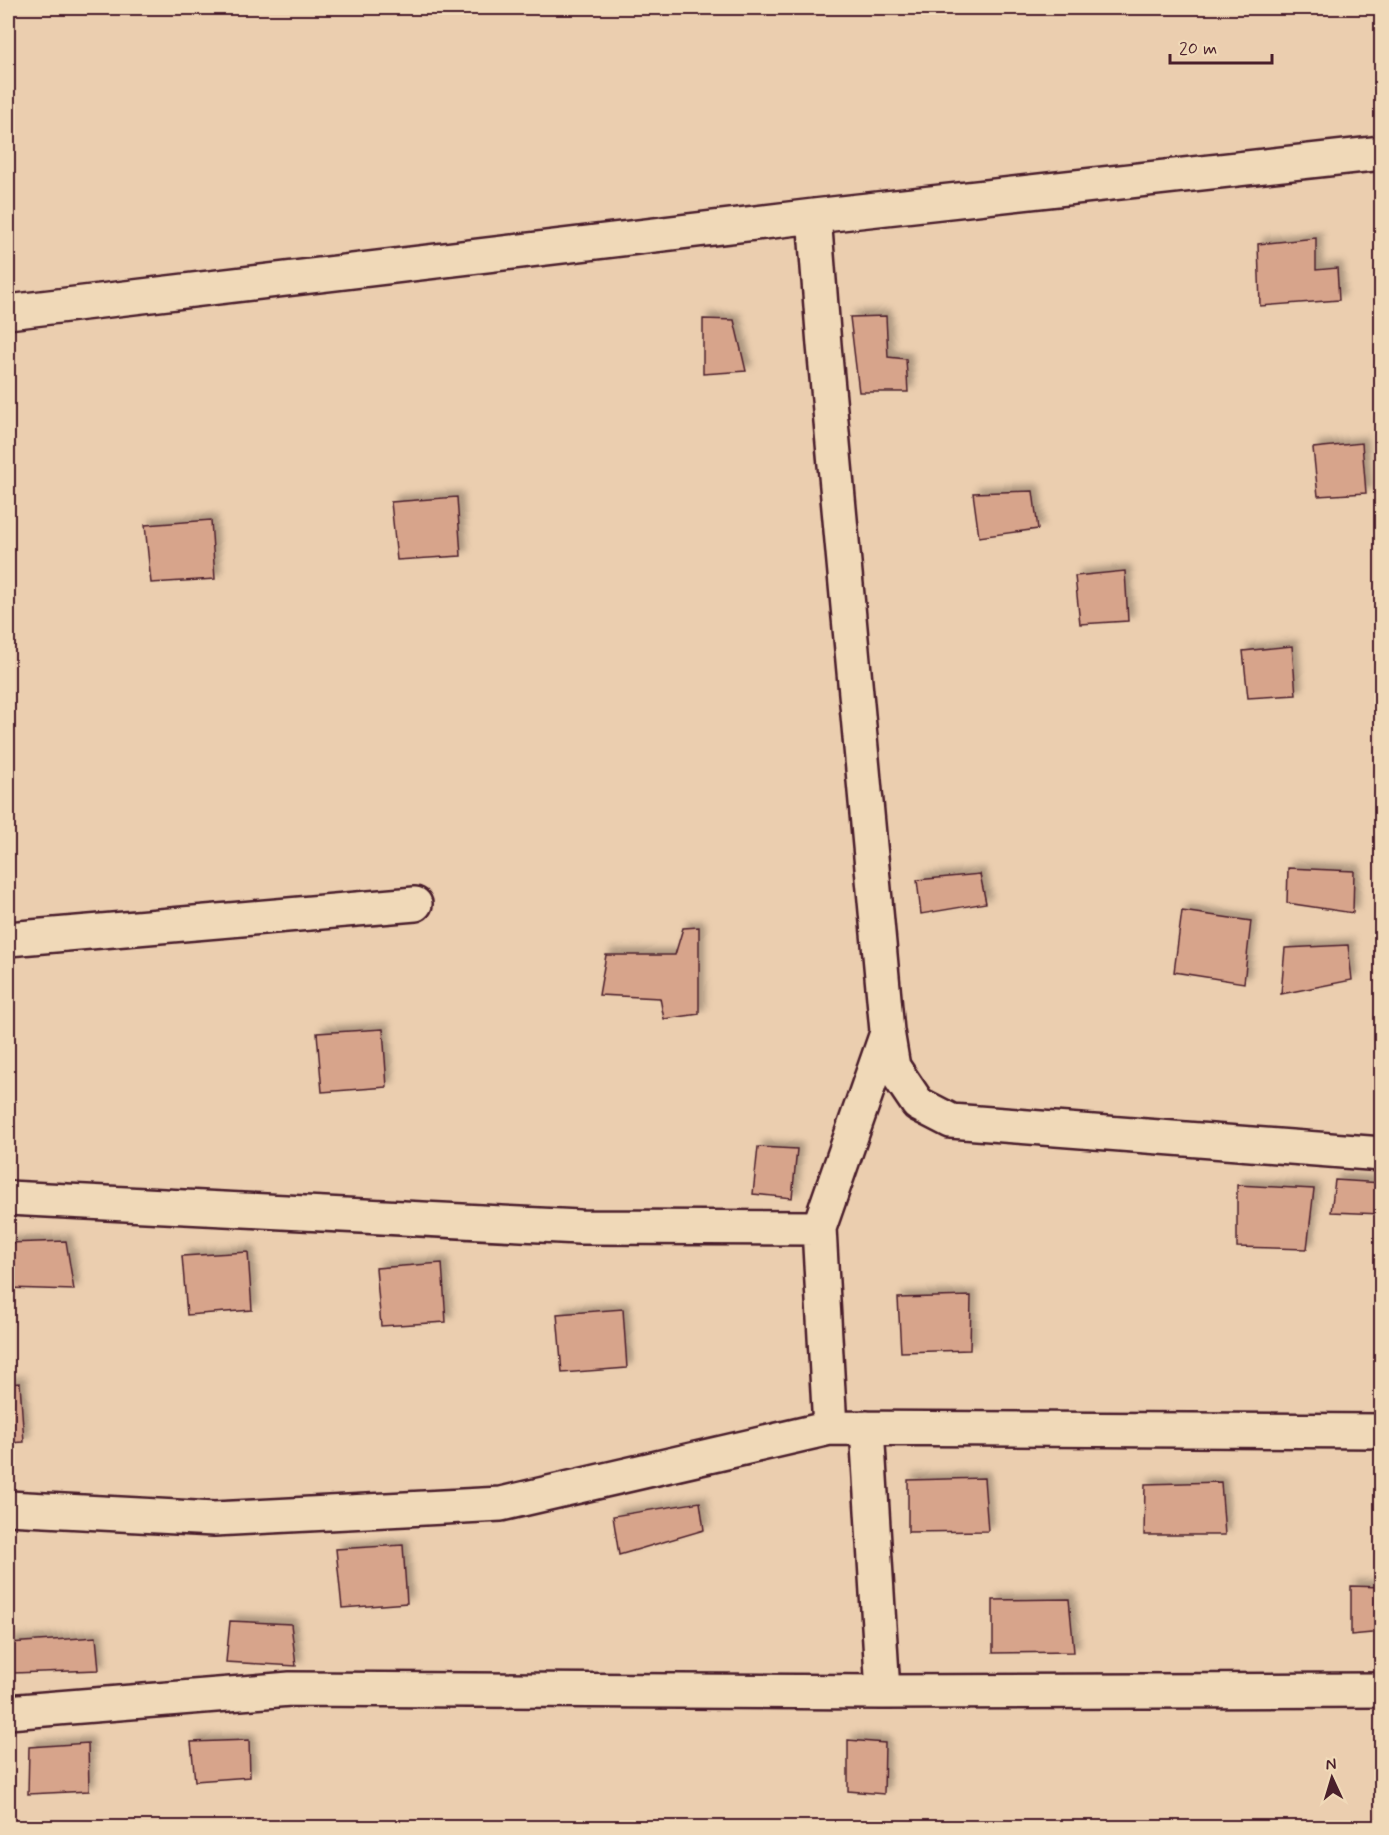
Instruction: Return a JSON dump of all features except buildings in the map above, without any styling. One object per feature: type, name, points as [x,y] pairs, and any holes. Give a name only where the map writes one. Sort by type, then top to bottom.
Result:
[{"type":"street","points":[[8,312],[814,216],[1382,153]]},
{"type":"street","points":[[814,216],[887,1031],[893,1067],[918,1104],[951,1121],[1382,1154]]},
{"type":"street","points":[[8,939],[415,904]]},
{"type":"street","points":[[830,1428],[819,1228],[887,1031]]},
{"type":"street","points":[[8,1198],[579,1227],[819,1228]]},
{"type":"street","points":[[8,1508],[214,1519],[501,1504],[830,1428],[1382,1431]]},
{"type":"street","points":[[867,1428],[883,1692]]},
{"type":"street","points":[[8,1712],[290,1689],[883,1692],[1382,1689]]}]
